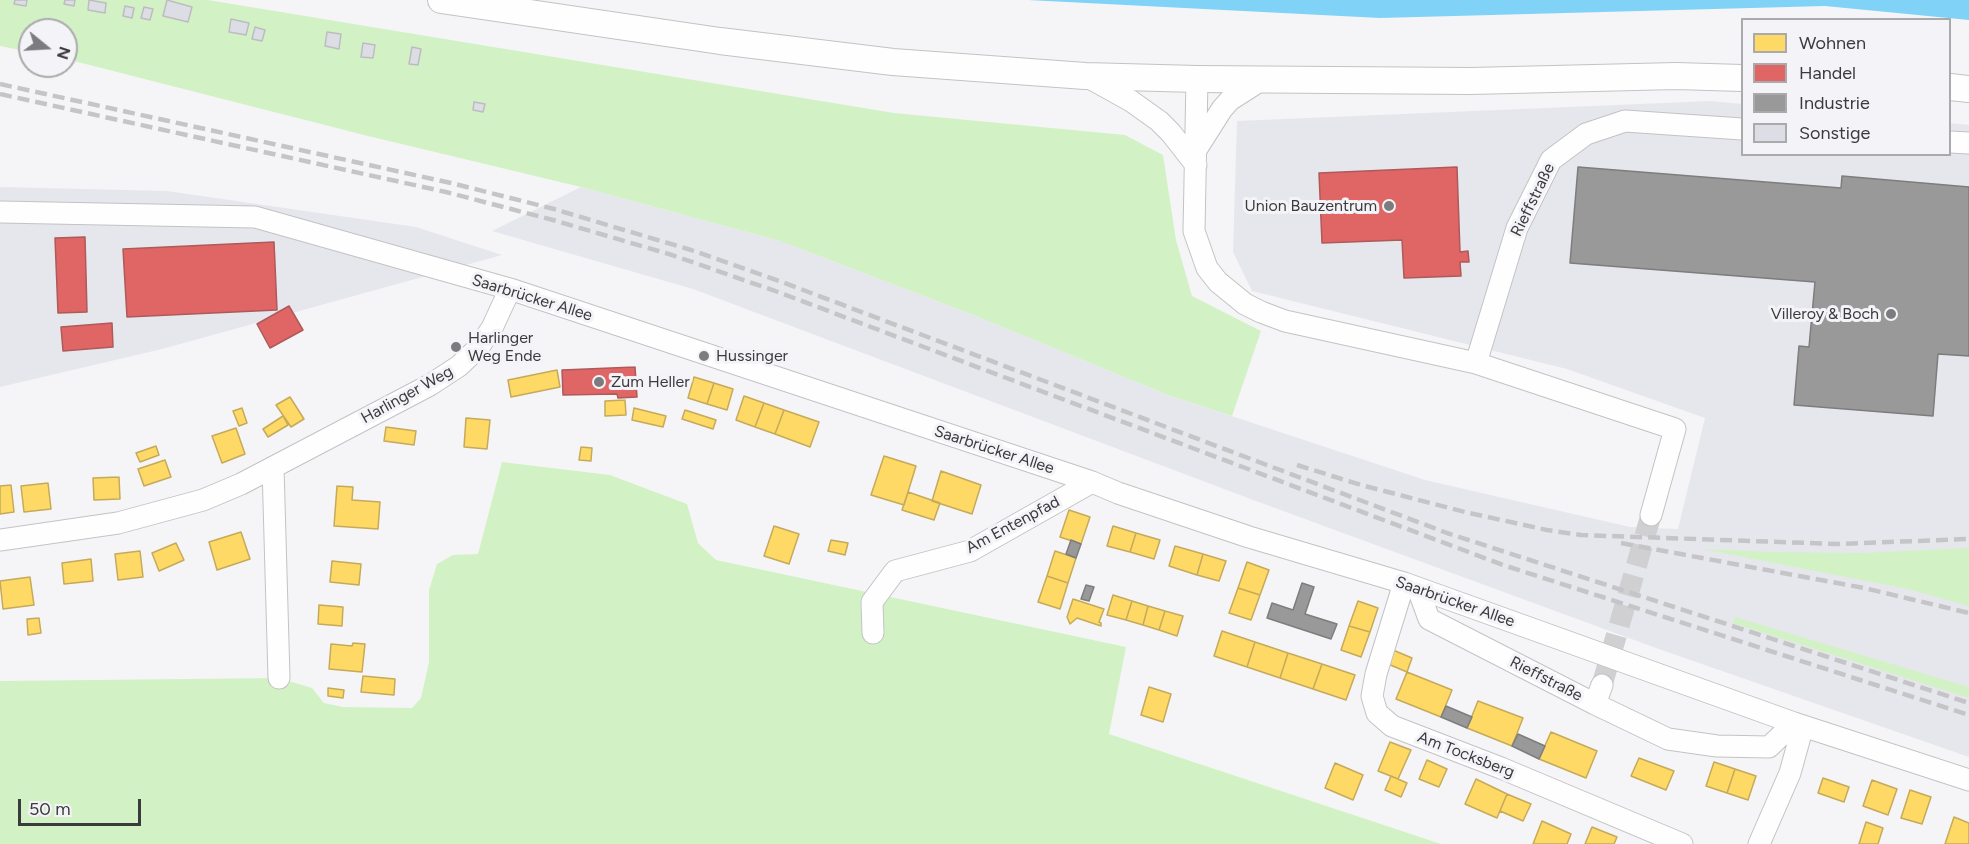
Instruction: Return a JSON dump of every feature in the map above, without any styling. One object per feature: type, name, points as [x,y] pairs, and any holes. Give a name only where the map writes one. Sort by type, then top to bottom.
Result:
[{"type":"main road","points":[[441,0],[720,41],[893,62],[1084,76],[1471,81],[1676,76],[1741,78]]},
{"type":"main road","points":[[1951,87],[1969,89]]},
{"type":"street","points":[[1084,76],[1131,101],[1153,116],[1196,158]]},
{"type":"street","points":[[1197,79],[1194,231],[1207,268],[1218,282],[1245,304],[1285,321],[1476,363],[1675,429],[1652,515]]},
{"type":"street","points":[[1196,158],[1222,109],[1230,100],[1263,79]]},
{"type":"street","name":"Rieffstraße","points":[[1476,363],[1517,228],[1551,160],[1586,134],[1625,121],[1741,129]]},
{"type":"street","points":[[1951,142],[1969,144]]},
{"type":"street","name":"Saarbrücker Allee","points":[[0,212],[255,217],[510,290],[1092,482],[1249,537],[1411,586],[1799,724],[1969,780]]},
{"type":"street","name":"Harlinger Weg","points":[[0,540],[118,523],[166,512],[241,484],[430,385],[459,366],[478,348],[492,328],[510,290]]},
{"type":"street","points":[[273,467],[279,678]]},
{"type":"street","name":"Am Entenpfad","points":[[873,633],[872,602],[895,571],[970,551],[1092,482]]},
{"type":"street","name":"Rieffstraße","points":[[1411,586],[1429,619],[1598,694],[1668,739],[1717,746],[1769,747],[1799,724]]},
{"type":"street","name":"Am Tocksberg","points":[[1411,586],[1376,674],[1372,696],[1377,713],[1392,726],[1501,768],[1682,844]]},
{"type":"street","points":[[1759,844],[1790,772],[1799,724]]},
{"type":"shaded area","points":[[1711,101],[1741,104],[1741,156],[1951,156],[1951,123],[1969,125],[1969,757],[1656,648],[1256,501],[693,289],[492,231],[581,187],[780,241],[976,316],[1168,395],[1425,480],[1630,527],[1678,529],[1705,418],[1567,369],[1252,291],[1233,252],[1237,121]]},
{"type":"shaded area","points":[[0,187],[167,191],[416,227],[502,255],[162,349],[0,387]]},
{"type":"green space","points":[[0,0],[208,0],[894,113],[1125,135],[1163,155],[1176,240],[1192,296],[1261,331],[1232,416],[1168,395],[976,316],[780,241],[581,187],[368,136],[78,62],[78,18],[18,18],[18,50],[0,46]]},
{"type":"green space","points":[[502,462],[610,475],[687,504],[698,543],[716,560],[1126,647],[1109,734],[1441,844],[0,844],[0,681],[279,678],[312,688],[324,703],[343,707],[412,708],[421,698],[429,662],[429,590],[437,564],[453,555],[478,554]]},
{"type":"green space","points":[[1969,548],[1969,606],[1908,589],[1702,549],[1862,553]]},
{"type":"green space","points":[[1735,617],[1969,687],[1969,698],[1733,623]]},
{"type":"water","points":[[1028,0],[1969,0],[1969,20],[1825,6],[1380,18]]},
{"type":"building: Wohnen","points":[[557,370],[560,387],[511,397],[508,380]]},
{"type":"building: Wohnen","points":[[694,377],[714,383],[707,404],[688,398]]},
{"type":"building: Wohnen","points":[[714,383],[733,389],[727,410],[707,404]]},
{"type":"building: Wohnen","points":[[744,396],[764,403],[755,427],[736,420]]},
{"type":"building: Wohnen","points":[[290,397],[304,419],[291,427],[276,405]]},
{"type":"building: Wohnen","points":[[625,400],[626,415],[605,416],[605,401]]},
{"type":"building: Wohnen","points":[[764,403],[784,410],[775,434],[755,427]]},
{"type":"building: Wohnen","points":[[242,408],[247,423],[239,426],[233,411]]},
{"type":"building: Wohnen","points":[[634,408],[666,416],[663,427],[632,420]]},
{"type":"building: Wohnen","points":[[685,410],[716,420],[713,429],[682,419]]},
{"type":"building: Wohnen","points":[[784,410],[819,422],[810,447],[775,434]]},
{"type":"building: Wohnen","points":[[283,416],[288,425],[268,437],[263,429]]},
{"type":"building: Wohnen","points":[[466,418],[490,420],[487,449],[464,447]]},
{"type":"building: Wohnen","points":[[386,427],[416,431],[414,445],[384,441]]},
{"type":"building: Wohnen","points":[[236,428],[245,454],[222,463],[212,436]]},
{"type":"building: Wohnen","points":[[156,446],[159,455],[140,462],[136,453]]},
{"type":"building: Wohnen","points":[[581,447],[592,448],[591,461],[579,460]]},
{"type":"building: Wohnen","points":[[884,456],[916,466],[904,505],[871,495]]},
{"type":"building: Wohnen","points":[[165,460],[171,477],[144,486],[138,469]]},
{"type":"building: Wohnen","points":[[941,471],[981,485],[972,514],[932,501]]},
{"type":"building: Wohnen","points":[[119,477],[120,499],[94,500],[93,478]]},
{"type":"building: Wohnen","points":[[48,483],[51,509],[24,512],[21,486]]},
{"type":"building: Wohnen","points":[[11,485],[14,512],[0,514],[0,486]]},
{"type":"building: Wohnen","points":[[337,486],[353,487],[352,500],[380,502],[378,529],[334,526]]},
{"type":"building: Wohnen","points":[[908,492],[940,503],[934,520],[902,510]]},
{"type":"building: Wohnen","points":[[1069,510],[1090,517],[1081,544],[1060,537]]},
{"type":"building: Wohnen","points":[[774,526],[799,534],[789,564],[764,556]]},
{"type":"building: Wohnen","points":[[1113,526],[1136,533],[1130,552],[1107,546]]},
{"type":"building: Wohnen","points":[[241,532],[250,559],[217,570],[209,542]]},
{"type":"building: Wohnen","points":[[1136,533],[1160,540],[1154,559],[1130,552]]},
{"type":"building: Wohnen","points":[[831,540],[848,543],[845,555],[828,551]]},
{"type":"building: Wohnen","points":[[176,543],[184,560],[159,571],[152,553]]},
{"type":"building: Wohnen","points":[[1175,546],[1203,554],[1197,575],[1169,566]]},
{"type":"building: Wohnen","points":[[140,551],[143,577],[118,580],[115,554]]},
{"type":"building: Wohnen","points":[[1055,551],[1076,558],[1068,583],[1047,576]]},
{"type":"building: Wohnen","points":[[1203,554],[1226,561],[1219,581],[1197,575]]},
{"type":"building: Wohnen","points":[[91,559],[93,581],[64,584],[62,563]]},
{"type":"building: Wohnen","points":[[332,561],[361,564],[359,585],[330,582]]},
{"type":"building: Wohnen","points":[[1247,562],[1269,570],[1260,595],[1238,588]]},
{"type":"building: Wohnen","points":[[1047,576],[1068,583],[1060,609],[1038,602]]},
{"type":"building: Wohnen","points":[[30,577],[34,605],[3,609],[0,581]]},
{"type":"building: Wohnen","points":[[1238,588],[1260,595],[1251,620],[1229,613]]},
{"type":"building: Wohnen","points":[[1113,595],[1132,601],[1126,620],[1107,615]]},
{"type":"building: Wohnen","points":[[1073,599],[1104,609],[1099,622],[1101,626],[1077,618],[1070,624],[1067,617]]},
{"type":"building: Wohnen","points":[[1132,601],[1148,606],[1143,625],[1126,620]]},
{"type":"building: Wohnen","points":[[1358,601],[1378,608],[1370,632],[1349,626]]},
{"type":"building: Wohnen","points":[[319,605],[343,607],[342,626],[318,624]]},
{"type":"building: Wohnen","points":[[1148,606],[1165,611],[1159,630],[1143,625]]},
{"type":"building: Wohnen","points":[[1165,611],[1183,616],[1177,636],[1159,630]]},
{"type":"building: Wohnen","points":[[39,618],[41,633],[28,635],[27,619]]},
{"type":"building: Wohnen","points":[[1349,626],[1370,632],[1361,657],[1341,650]]},
{"type":"building: Wohnen","points":[[1222,631],[1255,642],[1247,667],[1214,656]]},
{"type":"building: Wohnen","points":[[1255,642],[1288,653],[1280,678],[1247,667]]},
{"type":"building: Wohnen","points":[[353,643],[365,644],[362,672],[329,669],[331,644],[352,646]]},
{"type":"building: Wohnen","points":[[1393,650],[1412,658],[1407,672],[1388,664]]},
{"type":"building: Wohnen","points":[[1288,653],[1322,664],[1313,689],[1280,678]]},
{"type":"building: Wohnen","points":[[1322,664],[1355,675],[1346,700],[1313,689]]},
{"type":"building: Wohnen","points":[[1407,672],[1452,690],[1441,717],[1396,699]]},
{"type":"building: Wohnen","points":[[363,676],[395,679],[394,695],[361,692]]},
{"type":"building: Wohnen","points":[[1149,687],[1171,694],[1163,722],[1141,715]]},
{"type":"building: Wohnen","points":[[328,688],[344,690],[343,698],[328,696]]},
{"type":"building: Wohnen","points":[[1478,701],[1523,718],[1512,746],[1467,728]]},
{"type":"building: Wohnen","points":[[1551,732],[1597,751],[1586,778],[1539,759]]},
{"type":"building: Wohnen","points":[[1390,742],[1411,750],[1398,779],[1378,771]]},
{"type":"building: Wohnen","points":[[1639,758],[1674,771],[1666,790],[1631,776]]},
{"type":"building: Wohnen","points":[[1427,760],[1447,769],[1439,787],[1419,779]]},
{"type":"building: Wohnen","points":[[1714,762],[1735,769],[1727,793],[1706,786]]},
{"type":"building: Wohnen","points":[[1335,763],[1363,775],[1353,800],[1325,788]]},
{"type":"building: Wohnen","points":[[1735,769],[1756,776],[1748,800],[1727,793]]},
{"type":"building: Wohnen","points":[[1391,776],[1407,783],[1401,797],[1385,790]]},
{"type":"building: Wohnen","points":[[1823,778],[1849,787],[1844,802],[1818,793]]},
{"type":"building: Wohnen","points":[[1476,779],[1507,794],[1497,818],[1465,804]]},
{"type":"building: Wohnen","points":[[1872,780],[1897,789],[1888,815],[1863,806]]},
{"type":"building: Wohnen","points":[[1910,790],[1931,797],[1922,824],[1901,818]]},
{"type":"building: Wohnen","points":[[1507,794],[1531,804],[1523,821],[1500,811]]},
{"type":"building: Wohnen","points":[[1954,817],[1969,823],[1969,844],[1945,844]]},
{"type":"building: Wohnen","points":[[1542,821],[1571,834],[1567,844],[1533,844]]},
{"type":"building: Wohnen","points":[[1866,822],[1883,828],[1878,844],[1859,844]]},
{"type":"building: Wohnen","points":[[1592,827],[1617,837],[1614,844],[1585,844]]},
{"type":"building: Handel","name":"Union Bauzentrum","points":[[1457,167],[1460,252],[1468,251],[1469,262],[1460,262],[1461,276],[1404,278],[1402,240],[1322,243],[1319,173]]},
{"type":"building: Handel","points":[[85,237],[87,312],[58,313],[55,238]]},
{"type":"building: Handel","points":[[274,242],[277,310],[127,317],[123,249]]},
{"type":"building: Handel","points":[[289,306],[303,330],[270,348],[257,324]]},
{"type":"building: Handel","points":[[112,323],[113,347],[63,351],[61,327]]},
{"type":"building: Handel","name":"Zum Heller","points":[[635,367],[637,397],[618,398],[617,394],[563,395],[562,370]]},
{"type":"building: Industrie","name":"Villeroy & Boch","points":[[1578,167],[1841,188],[1842,176],[1969,187],[1969,356],[1938,354],[1933,416],[1794,405],[1799,346],[1809,347],[1815,282],[1570,263]]},
{"type":"building: Industrie","points":[[1071,540],[1081,544],[1076,558],[1066,554]]},
{"type":"building: Industrie","points":[[1302,583],[1314,587],[1305,614],[1337,624],[1331,639],[1267,618],[1272,603],[1293,610]]},
{"type":"building: Industrie","points":[[1086,585],[1094,587],[1089,601],[1081,599]]},
{"type":"building: Industrie","points":[[1446,706],[1472,717],[1467,728],[1441,717]]},
{"type":"building: Industrie","points":[[1518,734],[1545,746],[1539,759],[1512,746]]},
{"type":"building: Sonstige","points":[[15,0],[27,0],[26,6],[14,4]]},
{"type":"building: Sonstige","points":[[65,0],[75,0],[74,6],[64,4]]},
{"type":"building: Sonstige","points":[[89,0],[106,3],[105,13],[88,10]]},
{"type":"building: Sonstige","points":[[167,0],[192,7],[188,22],[163,16]]},
{"type":"building: Sonstige","points":[[125,6],[134,8],[132,18],[123,16]]},
{"type":"building: Sonstige","points":[[144,7],[153,9],[150,20],[141,18]]},
{"type":"building: Sonstige","points":[[231,19],[249,23],[246,35],[229,32]]},
{"type":"building: Sonstige","points":[[255,27],[265,30],[262,41],[252,39]]},
{"type":"building: Sonstige","points":[[327,32],[341,34],[339,49],[325,46]]},
{"type":"building: Sonstige","points":[[363,43],[375,45],[373,58],[361,57]]},
{"type":"building: Sonstige","points":[[412,47],[421,49],[418,65],[409,64]]},
{"type":"building: Sonstige","points":[[474,102],[485,104],[483,112],[473,110]]},
{"type":"tunnel","points":[[1602,685],[1651,515]]},
{"type":"railway","points":[[0,84],[451,183],[554,209],[691,250],[782,282],[1447,533],[1969,703]]},
{"type":"railway","points":[[0,94],[446,192],[672,255],[778,292],[1503,565],[1969,715]]},
{"type":"railway","points":[[1297,465],[1361,485],[1465,512],[1581,535],[1837,544],[1969,539]]},
{"type":"railway","points":[[1621,543],[1864,588],[1969,613]]},
{"type":"place","name":"Union Bauzentrum","points":[[1389,206]]},
{"type":"place","name":"Villeroy & Boch","points":[[1891,314]]},
{"type":"place","name":"Harlinger Weg Ende","points":[[456,347]]},
{"type":"place","name":"Hussinger","points":[[704,356]]},
{"type":"place","name":"Zum Heller","points":[[599,382]]}]
